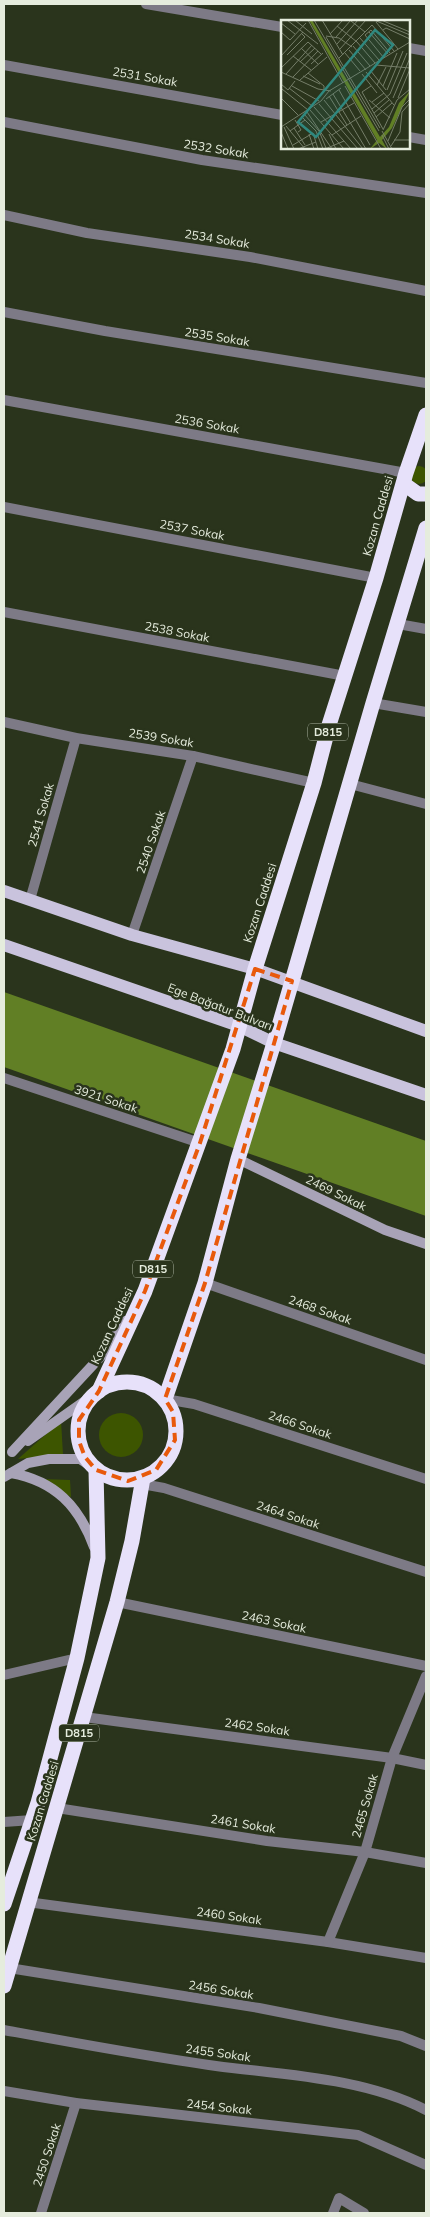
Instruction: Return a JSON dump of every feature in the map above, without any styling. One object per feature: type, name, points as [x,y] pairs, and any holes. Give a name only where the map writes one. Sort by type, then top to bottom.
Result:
[{"type":"highway","name":"Kozan Caddesi","points":[[99,1391],[145,1291],[233,1049],[255,969],[314,783],[407,472],[426,416]]},
{"type":"highway","points":[[426,460],[407,472],[418,494],[426,494]]},
{"type":"highway","name":"D815","points":[[165,1399],[205,1283],[238,1159],[274,1043],[373,703],[423,548],[426,528]]},
{"type":"highway","points":[[96,1470],[111,1478],[142,1481],[165,1462],[175,1440],[172,1412],[165,1399],[156,1390],[126,1383],[111,1385],[99,1391]]},
{"type":"highway","name":"D815","points":[[96,1470],[85,1457],[79,1441],[79,1420],[85,1406],[99,1391]]},
{"type":"highway","name":"Kozan Caddesi","points":[[4,1904],[32,1820],[77,1658],[98,1558],[96,1470]]},
{"type":"highway","name":"Kozan Caddesi","points":[[4,1986],[27,1902],[57,1808],[117,1602],[132,1541],[142,1481]]},
{"type":"main road","points":[[4,891],[132,935],[292,981],[426,1031]]},
{"type":"main road","name":"Ege Bağatur Bulvarı","points":[[4,945],[239,1026],[274,1043],[426,1095]]},
{"type":"main road","name":"2469 Sokak","points":[[238,1159],[385,1230],[426,1244]]},
{"type":"main road","points":[[8,1456],[104,1353],[145,1291]]},
{"type":"main road","points":[[8,1456],[99,1391]]},
{"type":"main road","points":[[7,1475],[28,1463],[49,1459],[80,1460],[96,1470]]},
{"type":"main road","points":[[7,1475],[39,1481],[68,1500],[86,1524],[98,1558]]},
{"type":"street","points":[[146,4],[281,27]]},
{"type":"street","points":[[410,48],[426,51]]},
{"type":"street","name":"2531 Sokak","points":[[4,65],[281,114]]},
{"type":"street","name":"2532 Sokak","points":[[4,122],[202,160],[426,194]]},
{"type":"street","points":[[410,137],[426,140]]},
{"type":"street","name":"2534 Sokak","points":[[4,215],[87,233],[250,257],[426,291]]},
{"type":"street","name":"2535 Sokak","points":[[4,312],[105,331],[426,383]]},
{"type":"street","name":"2536 Sokak","points":[[4,400],[407,472]]},
{"type":"street","name":"2537 Sokak","points":[[4,507],[376,578]]},
{"type":"street","name":"2538 Sokak","points":[[4,612],[345,676]]},
{"type":"street","points":[[398,624],[426,629]]},
{"type":"street","points":[[373,703],[426,712]]},
{"type":"street","name":"2539 Sokak","points":[[4,722],[76,738],[192,756],[314,783]]},
{"type":"street","name":"2541 Sokak","points":[[30,900],[76,738]]},
{"type":"street","name":"2540 Sokak","points":[[132,935],[192,756]]},
{"type":"street","points":[[350,784],[426,804]]},
{"type":"street","name":"3921 Sokak","points":[[4,1078],[200,1144]]},
{"type":"street","name":"2468 Sokak","points":[[205,1283],[426,1360]]},
{"type":"street","name":"2466 Sokak","points":[[165,1399],[194,1404],[426,1479]]},
{"type":"street","name":"2464 Sokak","points":[[142,1481],[426,1572]]},
{"type":"street","name":"2463 Sokak","points":[[117,1602],[426,1666]]},
{"type":"street","points":[[4,1675],[77,1658]]},
{"type":"street","name":"2465 Sokak","points":[[328,1942],[365,1852],[392,1758],[426,1676]]},
{"type":"street","name":"2462 Sokak","points":[[84,1717],[392,1758],[426,1765]]},
{"type":"street","name":"2461 Sokak","points":[[57,1808],[267,1841],[365,1852],[426,1863]]},
{"type":"street","points":[[4,1822],[32,1820]]},
{"type":"street","name":"2460 Sokak","points":[[27,1902],[328,1942],[426,1958]]},
{"type":"street","name":"2456 Sokak","points":[[9,1968],[268,2010],[401,2036],[426,2046]]},
{"type":"street","name":"2455 Sokak","points":[[4,2030],[157,2057],[361,2086],[406,2099],[426,2110]]},
{"type":"street","name":"2454 Sokak","points":[[4,2091],[76,2103],[358,2135],[426,2165]]},
{"type":"street","name":"2450 Sokak","points":[[41,2213],[76,2103]]},
{"type":"street","points":[[333,2213],[339,2198],[364,2213]]},
{"type":"highlighted area","points":[[255,969],[292,981],[205,1283],[165,1399],[173,1412],[175,1440],[156,1470],[128,1481],[96,1470],[85,1457],[79,1441],[79,1420],[99,1391],[145,1291],[200,1143]]},
{"type":"shaded area","points":[[419,466],[425,469],[428,475],[425,481],[419,484],[413,481],[410,475],[413,469]]},
{"type":"shaded area","points":[[4,992],[426,1141],[426,1216],[4,1067]]},
{"type":"shaded area","points":[[121,1413],[133,1417],[139,1423],[143,1435],[139,1447],[133,1453],[121,1457],[109,1453],[103,1447],[99,1435],[103,1423],[109,1417]]},
{"type":"shaded area","points":[[61,1421],[63,1454],[18,1459]]},
{"type":"shaded area","points":[[42,1479],[70,1480],[71,1497]]}]
